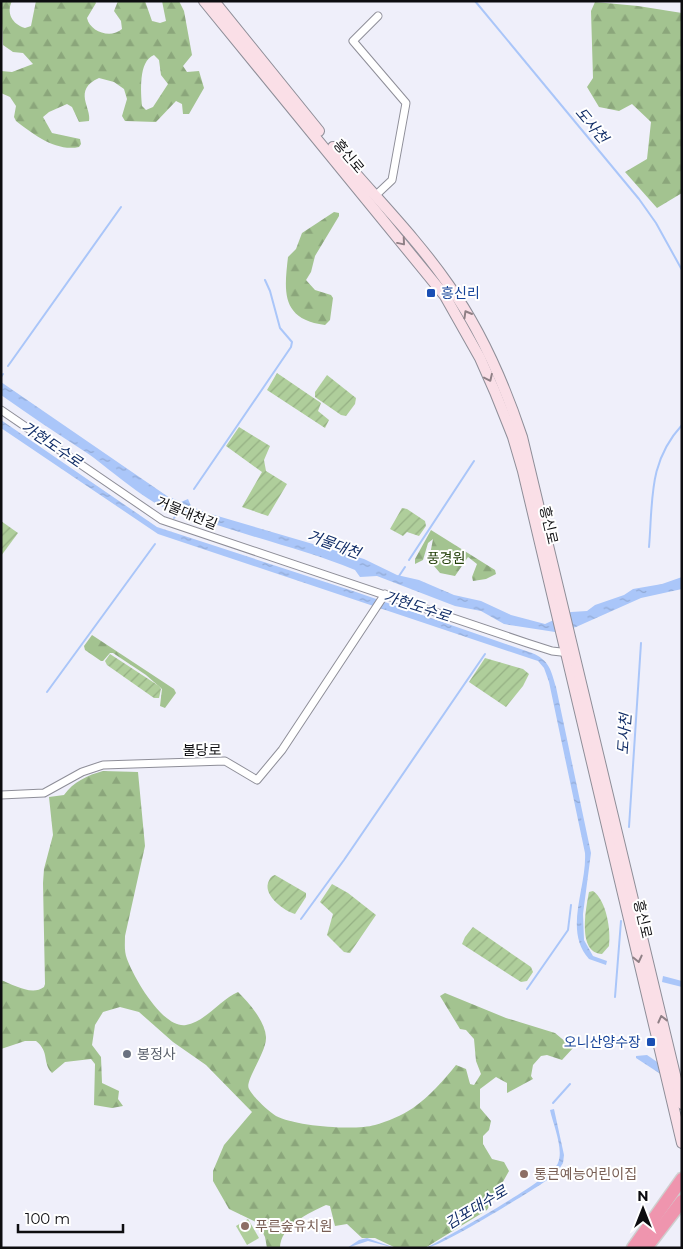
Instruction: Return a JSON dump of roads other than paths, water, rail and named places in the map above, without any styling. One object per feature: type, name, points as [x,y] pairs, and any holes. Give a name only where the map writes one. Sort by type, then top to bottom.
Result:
[{"type":"highway","points":[[633,1248],[682,1179]]},
{"type":"highway","points":[[646,1248],[680,1203]]},
{"type":"main road","name":"흥신로","points":[[204,1],[427,272],[452,308],[480,358],[513,436],[559,609]]},
{"type":"main road","name":"흥신로","points":[[214,1],[448,283],[473,326],[506,391],[522,437],[566,639],[682,1104]]},
{"type":"main road","name":"흥신로","points":[[570,653],[682,1143]]},
{"type":"street","points":[[374,196],[392,180],[406,103],[353,41],[378,16]]},
{"type":"street","name":"거물대천길","points":[[1,410],[162,520],[385,594]]},
{"type":"street","points":[[385,594],[526,643],[570,653]]},
{"type":"street","name":"불당로","points":[[1,795],[44,793],[82,772],[103,765],[225,761],[257,780],[282,750],[385,594]]},
{"type":"water","points":[[1,382],[167,496],[181,502],[188,499],[191,506],[204,512],[364,559],[397,575],[419,580],[454,595],[481,601],[511,615],[545,624],[571,612],[587,611],[595,605],[624,595],[633,589],[662,584],[682,577],[682,589],[641,598],[576,627],[555,632],[504,624],[481,611],[455,606],[377,576],[360,577],[355,570],[334,562],[161,506],[1,395]]},
{"type":"water","points":[[1,420],[157,527],[356,592],[532,653],[546,662],[556,687],[591,853],[583,914],[584,940],[593,956],[607,961],[606,965],[589,959],[581,948],[578,935],[578,908],[585,866],[585,853],[549,682],[544,668],[538,661],[158,534],[1,428]]},
{"type":"water","points":[[663,976],[682,981],[682,987],[662,982]]},
{"type":"water","points":[[647,1055],[682,1079],[682,1088],[636,1058],[636,1056]]},
{"type":"water","points":[[554,1109],[564,1155],[563,1163],[556,1174],[469,1228],[426,1248],[498,1207],[551,1171],[558,1163],[560,1157],[559,1144],[550,1110]]},
{"type":"water","points":[[367,1238],[395,1248],[368,1241],[347,1248],[359,1240]]},
{"type":"waterway","name":"도사천","points":[[475,1],[639,199],[656,223],[682,270]]},
{"type":"waterway","points":[[8,366],[121,207]]},
{"type":"waterway","points":[[194,489],[291,347],[292,342],[280,328],[265,280]]},
{"type":"waterway","name":"도사천","points":[[649,547],[652,498],[658,467],[663,453],[682,425]]},
{"type":"waterway","points":[[409,560],[474,461]]},
{"type":"waterway","points":[[174,518],[178,512]]},
{"type":"waterway","points":[[47,692],[155,544]]},
{"type":"waterway","points":[[399,576],[405,567]]},
{"type":"waterway","name":"도사천","points":[[629,827],[641,643]]},
{"type":"waterway","points":[[301,919],[344,860],[485,654]]},
{"type":"waterway","points":[[527,989],[568,930],[571,905]]},
{"type":"waterway","name":"도사천","points":[[615,997],[621,921]]},
{"type":"waterway","name":"김포대수로","points":[[553,1103],[570,1084]]},
{"type":"place","name":"흥신리","points":[[431,293]]},
{"type":"place","name":"오니산양수장","points":[[651,1042]]},
{"type":"place","name":"봉정사","points":[[127,1054]]},
{"type":"place","name":"통큰예능어린이집","points":[[524,1174]]},
{"type":"place","name":"푸른숲유치원","points":[[245,1226]]},
{"type":"water label","name":"가현도수로","points":[[52,444]]},
{"type":"water label","name":"거물대천","points":[[334,544]]},
{"type":"water label","name":"가현도수로","points":[[417,606]]},
{"type":"park label","name":"풍경원","points":[[446,558]]}]
